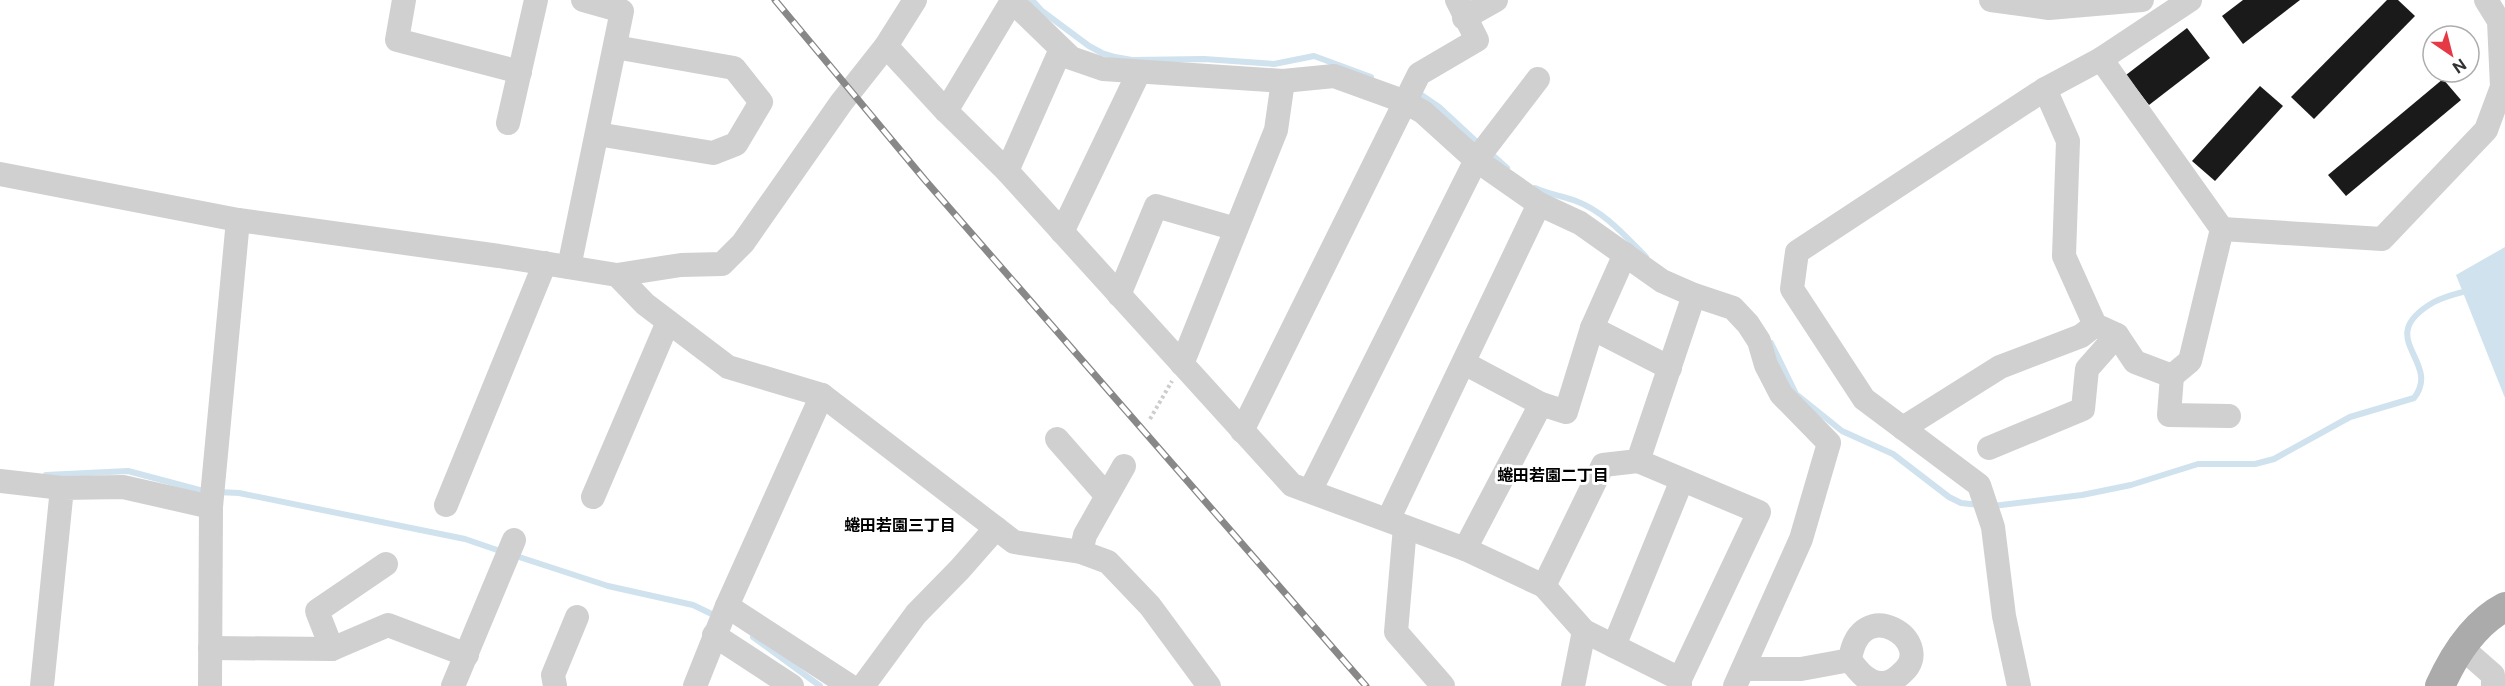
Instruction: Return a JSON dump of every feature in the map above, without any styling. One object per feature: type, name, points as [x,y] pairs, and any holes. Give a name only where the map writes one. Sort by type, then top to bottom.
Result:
[{"type":"main road","points":[[2439,686],[2461,647],[2489,615],[2505,607]]},
{"type":"street","points":[[404,0],[397,40],[519,72]]},
{"type":"street","points":[[508,123],[536,0]]},
{"type":"street","points":[[569,267],[622,11],[583,0]]},
{"type":"street","points":[[0,174],[238,220],[617,275],[681,265],[722,264],[743,243],[841,103],[886,46],[915,0]]},
{"type":"street","points":[[946,111],[1011,0],[1071,58],[1103,69],[1283,81],[1334,75],[1410,90],[1423,112],[1483,152],[1539,204],[1580,223],[1662,280],[1694,295],[1732,308],[1748,324],[1759,341],[1766,365],[1781,394],[1829,442],[1801,539],[1739,677]]},
{"type":"street","points":[[1242,431],[1419,74],[1477,40],[1461,9],[1496,0]]},
{"type":"street","points":[[1991,0],[2049,8],[2142,0]]},
{"type":"street","points":[[2019,686],[2004,616],[1993,527],[1979,485],[1864,399],[1792,289],[1797,252],[2045,89],[2101,59],[2190,0]]},
{"type":"street","points":[[2222,229],[2382,239],[2486,130],[2502,87],[2499,21],[2486,0]]},
{"type":"street","points":[[886,46],[946,111],[1007,171],[1292,485],[1465,549],[1544,586],[1584,631],[1680,683],[1759,512],[1638,461],[1603,465],[1544,586]]},
{"type":"street","points":[[597,134],[713,153],[736,144],[761,102],[734,68],[615,47]]},
{"type":"street","points":[[1007,171],[1062,49]]},
{"type":"street","points":[[2101,59],[2222,229],[2190,361],[2172,376],[2169,415],[2229,416]]},
{"type":"street","points":[[1062,232],[1139,72]]},
{"type":"street","points":[[1310,491],[1483,152],[1538,79]]},
{"type":"street","points":[[1182,364],[1276,130],[1283,81]]},
{"type":"street","points":[[2045,89],[2068,141],[2064,256],[2095,325],[2117,335],[2135,362],[2172,376]]},
{"type":"street","points":[[1443,686],[1396,632],[1396,524],[1464,363],[1539,204]]},
{"type":"street","points":[[1119,295],[1156,206],[1236,229]]},
{"type":"street","points":[[210,686],[211,507],[238,220]]},
{"type":"street","points":[[1464,363],[1541,404],[1566,412],[1592,328],[1625,254]]},
{"type":"street","points":[[446,506],[545,264]]},
{"type":"street","points":[[617,275],[645,304],[728,367],[822,395],[1014,542],[1081,552],[1108,561],[1150,606],[1209,686]]},
{"type":"street","points":[[1638,461],[1694,295]]},
{"type":"street","points":[[593,497],[668,322]]},
{"type":"street","points":[[1903,428],[2000,367],[2081,336],[2095,325]]},
{"type":"street","points":[[1592,328],[1670,368]]},
{"type":"street","points":[[1989,448],[2083,409],[2087,369],[2117,335]]},
{"type":"street","points":[[695,686],[714,635],[822,395]]},
{"type":"street","points":[[1465,549],[1541,404]]},
{"type":"street","points":[[1057,439],[1107,496]]},
{"type":"street","points":[[1081,552],[1085,535],[1124,466]]},
{"type":"street","points":[[1614,646],[1683,480]]},
{"type":"street","points":[[0,481],[62,488],[123,487],[211,507]]},
{"type":"street","points":[[42,686],[62,488]]},
{"type":"street","points":[[863,686],[916,614],[996,528]]},
{"type":"street","points":[[453,686],[514,540]]},
{"type":"street","points":[[332,649],[317,611],[386,564]]},
{"type":"street","points":[[727,606],[850,686]]},
{"type":"street","points":[[555,686],[553,675],[578,617]]},
{"type":"street","points":[[210,648],[332,649],[388,626],[467,655]]},
{"type":"street","points":[[1573,686],[1584,631]]},
{"type":"street","points":[[714,635],[792,686]]},
{"type":"street","points":[[2461,647],[2493,675],[2493,686]]},
{"type":"street","points":[[1739,677],[1850,660]]},
{"type":"path","points":[[1150,419],[1182,364]]},
{"type":"water","points":[[2505,247],[2505,398],[2456,275]]},
{"type":"building","points":[[2243,0],[2300,0],[2243,44],[2222,16]]},
{"type":"building","points":[[2387,0],[2398,0],[2415,16],[2314,119],[2291,97]]},
{"type":"building","points":[[2187,28],[2210,58],[2149,105],[2126,75]]},
{"type":"building","points":[[2437,84],[2447,84],[2461,100],[2346,196],[2328,175]]},
{"type":"building","points":[[2260,86],[2283,106],[2215,181],[2192,161]]},
{"type":"waterway","points":[[1032,0],[1042,11],[1089,46],[1115,57],[1132,60],[1204,59],[1274,64],[1314,56],[1371,77]]},
{"type":"waterway","points":[[1417,92],[1439,107],[1480,145]]},
{"type":"waterway","points":[[1488,151],[1507,168]]},
{"type":"waterway","points":[[1535,188],[1576,201],[1596,211],[1614,225],[1646,257]]},
{"type":"waterway","points":[[1993,506],[2082,495],[2131,485],[2198,464],[2255,464],[2274,459],[2350,417],[2414,398],[2421,385],[2420,372],[2411,350],[2408,327],[2416,315],[2434,302],[2470,290]]},
{"type":"waterway","points":[[1771,343],[1796,394],[1842,431],[1893,454],[1949,497],[1961,503],[1980,505]]},
{"type":"waterway","points":[[46,475],[128,471],[207,492]]},
{"type":"waterway","points":[[217,492],[239,493],[465,539],[503,552]]},
{"type":"waterway","points":[[513,555],[608,586],[693,605],[718,617]]},
{"type":"waterway","points":[[753,637],[820,686]]},
{"type":"railway","points":[[775,0],[925,180],[1366,686]]},
{"type":"district","name":"蜷田若園二丁目","points":[[1553,475]]},
{"type":"district","name":"蜷田若園三丁目","points":[[900,525]]}]
